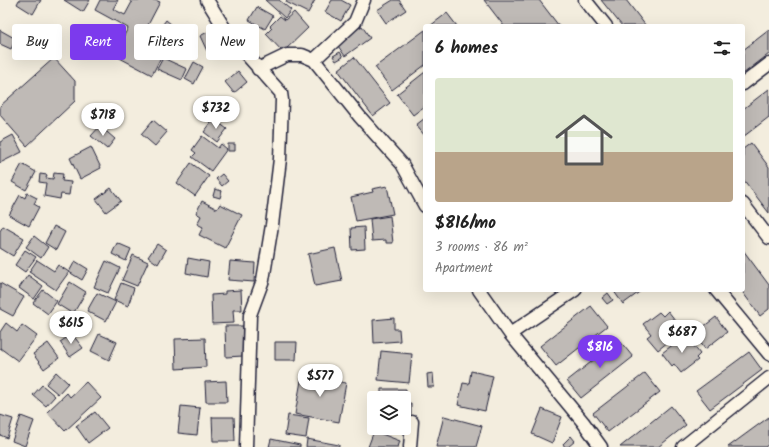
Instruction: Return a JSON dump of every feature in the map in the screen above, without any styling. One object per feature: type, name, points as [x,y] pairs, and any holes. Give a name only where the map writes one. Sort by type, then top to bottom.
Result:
[{"type":"street","points":[[207,0],[228,34],[281,93],[282,100],[278,182],[272,225],[263,280],[250,315],[246,447]]},
{"type":"street","points":[[314,60],[355,22],[364,0]]},
{"type":"street","points":[[585,0],[604,24]]},
{"type":"street","points":[[258,69],[287,55],[302,55],[314,60],[402,164],[423,202]]},
{"type":"street","points":[[745,82],[769,64]]},
{"type":"street","points":[[745,207],[769,238]]},
{"type":"street","points":[[480,292],[510,334],[601,447]]},
{"type":"street","points":[[510,334],[572,292]]},
{"type":"street","points":[[718,292],[769,354]]},
{"type":"street","points":[[683,447],[769,378]]},
{"type":"street","points":[[410,447],[412,422]]},
{"type":"building","points":[[19,0],[41,0],[33,14],[17,4]]},
{"type":"building","points":[[64,0],[90,0],[83,12]]},
{"type":"building","points":[[100,0],[118,0],[113,9],[125,15],[132,2],[129,0],[155,0],[160,2],[149,24],[134,24],[134,60],[160,60],[152,75],[124,60],[126,60],[126,32],[128,28],[126,27],[126,24],[121,24],[95,10]]},
{"type":"building","points":[[265,0],[279,0],[291,10],[285,18]]},
{"type":"building","points":[[287,0],[315,0],[308,13],[286,2]]},
{"type":"building","points":[[332,0],[341,0],[350,5],[341,21],[325,12]]},
{"type":"building","points":[[393,0],[399,0],[406,10],[386,23],[377,10]]},
{"type":"building","points":[[484,0],[539,0],[557,24],[502,24]]},
{"type":"building","points":[[601,0],[626,0],[644,24],[620,24]]},
{"type":"building","points":[[257,7],[273,16],[265,29],[259,26],[259,24],[249,20]]},
{"type":"building","points":[[294,12],[308,28],[283,52],[266,34],[272,28],[270,26],[280,16],[285,20]]},
{"type":"building","points":[[447,13],[455,24],[433,24]]},
{"type":"building","points":[[166,20],[171,24],[163,24]]},
{"type":"building","points":[[362,26],[370,38],[345,56],[336,43]]},
{"type":"building","points":[[0,30],[12,37],[11,49],[0,44]]},
{"type":"building","points":[[769,30],[769,54],[745,72],[745,48]]},
{"type":"building","points":[[423,31],[423,67],[392,90],[375,67]]},
{"type":"building","points":[[206,33],[206,49],[200,36]]},
{"type":"building","points":[[340,52],[343,57],[336,61],[333,56]]},
{"type":"building","points":[[354,57],[390,103],[373,116],[338,70]]},
{"type":"building","points":[[52,60],[56,60],[75,81],[75,101],[27,146],[0,115],[0,106]]},
{"type":"building","points":[[162,60],[167,60],[187,69],[182,80],[157,69]]},
{"type":"building","points":[[194,62],[203,67],[194,84],[185,79]]},
{"type":"building","points":[[238,71],[247,82],[234,93],[225,82]]},
{"type":"building","points":[[423,74],[423,108],[413,115],[397,94]]},
{"type":"building","points":[[769,89],[769,117],[745,135],[745,107]]},
{"type":"building","points":[[214,119],[227,129],[217,142],[204,132]]},
{"type":"building","points":[[153,120],[167,132],[155,146],[141,134]]},
{"type":"building","points":[[423,120],[423,134],[416,125]]},
{"type":"building","points":[[100,126],[115,139],[107,149],[91,136]]},
{"type":"building","points":[[13,135],[22,152],[0,163],[0,142]]},
{"type":"building","points":[[202,136],[218,148],[221,144],[227,149],[211,171],[192,157],[196,153],[192,150]]},
{"type":"building","points":[[751,143],[769,167],[769,213],[745,182],[745,148]]},
{"type":"building","points":[[228,144],[235,144],[235,151],[228,151]]},
{"type":"building","points":[[91,147],[101,168],[80,179],[70,158]]},
{"type":"building","points":[[191,163],[209,176],[195,196],[177,183]]},
{"type":"building","points":[[22,164],[36,172],[26,190],[12,182]]},
{"type":"building","points":[[54,173],[63,174],[62,181],[71,182],[69,195],[61,194],[60,199],[44,196],[46,183],[39,182],[40,174],[47,175],[46,178],[53,179]]},
{"type":"building","points":[[222,174],[228,181],[222,186],[216,179]]},
{"type":"building","points":[[387,186],[393,214],[356,221],[351,197],[373,192],[372,189]]},
{"type":"building","points":[[111,188],[121,201],[106,212],[96,199]]},
{"type":"building","points":[[215,189],[222,191],[220,198],[213,196]]},
{"type":"building","points":[[27,193],[37,198],[34,204],[39,207],[29,226],[9,215],[20,195],[25,198]]},
{"type":"building","points":[[202,201],[217,209],[220,204],[242,215],[225,248],[199,235],[203,227],[197,224],[201,216],[196,213]]},
{"type":"building","points":[[390,216],[393,243],[386,243],[386,240],[372,241],[370,219]]},
{"type":"building","points":[[3,226],[24,238],[13,256],[0,248],[0,231]]},
{"type":"building","points":[[54,226],[65,232],[56,250],[45,243]]},
{"type":"building","points":[[364,227],[365,249],[352,250],[351,228]]},
{"type":"building","points":[[34,236],[48,247],[41,258],[26,247]]},
{"type":"building","points":[[117,243],[131,249],[126,261],[112,254]]},
{"type":"building","points":[[157,244],[166,250],[158,264],[148,257]]},
{"type":"building","points":[[335,248],[342,281],[315,286],[308,254]]},
{"type":"building","points":[[25,250],[36,257],[25,272],[15,265]]},
{"type":"building","points":[[745,253],[769,285],[769,309],[760,316],[742,292],[745,292]]},
{"type":"building","points":[[133,255],[148,262],[137,286],[122,280]]},
{"type":"building","points":[[188,258],[209,262],[207,277],[186,273]]},
{"type":"building","points":[[37,260],[54,271],[58,265],[69,272],[56,290],[29,272]]},
{"type":"building","points":[[75,261],[88,269],[82,280],[69,272]]},
{"type":"building","points":[[106,261],[120,268],[108,293],[94,287]]},
{"type":"building","points":[[230,261],[255,263],[254,282],[228,280]]},
{"type":"building","points":[[28,275],[43,286],[34,299],[19,288]]},
{"type":"building","points":[[70,282],[86,292],[73,314],[57,304]]},
{"type":"building","points":[[0,283],[24,297],[13,316],[0,309]]},
{"type":"building","points":[[121,283],[134,288],[128,306],[114,300]]},
{"type":"building","points":[[43,290],[57,301],[48,314],[33,303]]},
{"type":"building","points":[[241,290],[242,310],[233,310],[234,323],[212,324],[211,295],[225,294],[225,291]]},
{"type":"building","points":[[614,292],[639,292],[623,304]]},
{"type":"building","points":[[97,293],[116,302],[106,321],[87,311]]},
{"type":"building","points":[[608,293],[613,300],[607,304],[602,298]]},
{"type":"building","points":[[591,306],[607,326],[556,366],[540,346]]},
{"type":"building","points":[[668,311],[683,330],[658,350],[647,337],[651,334],[643,324],[659,312],[663,316]]},
{"type":"building","points":[[716,317],[727,332],[705,349],[694,334]]},
{"type":"building","points":[[394,318],[394,329],[399,329],[400,341],[374,343],[373,320]]},
{"type":"building","points":[[6,323],[17,332],[22,325],[37,336],[18,361],[0,348],[0,332]]},
{"type":"building","points":[[225,326],[243,326],[243,356],[226,357]]},
{"type":"building","points":[[72,334],[83,348],[70,357],[60,342]]},
{"type":"building","points":[[99,334],[117,342],[109,360],[91,351]]},
{"type":"building","points":[[683,337],[685,340],[688,338],[700,354],[696,358],[698,360],[681,373],[674,364],[672,366],[662,353]]},
{"type":"building","points":[[205,338],[206,367],[176,369],[175,339]]},
{"type":"building","points":[[619,340],[633,357],[581,398],[567,381]]},
{"type":"building","points":[[275,342],[297,342],[296,360],[275,360]]},
{"type":"building","points":[[48,343],[59,358],[44,369],[33,354]]},
{"type":"building","points":[[381,351],[412,354],[409,383],[378,380]]},
{"type":"building","points":[[749,352],[762,370],[710,409],[696,391]]},
{"type":"building","points":[[471,371],[493,376],[485,411],[458,405],[463,383],[469,384]]},
{"type":"building","points":[[56,372],[68,383],[58,394],[46,384]]},
{"type":"building","points":[[433,373],[434,387],[428,387],[427,374]]},
{"type":"building","points":[[645,373],[660,392],[608,432],[593,413]]},
{"type":"building","points":[[302,375],[346,383],[339,422],[295,414]]},
{"type":"building","points":[[226,381],[227,402],[206,402],[205,382]]},
{"type":"building","points":[[86,382],[101,398],[65,431],[47,412],[67,393],[70,397]]},
{"type":"building","points":[[42,385],[55,396],[46,406],[33,395]]},
{"type":"building","points":[[381,389],[406,389],[406,391],[381,391]]},
{"type":"building","points":[[181,406],[200,408],[197,435],[178,433]]},
{"type":"building","points":[[671,406],[686,425],[658,447],[620,447]]},
{"type":"building","points":[[542,409],[562,417],[552,443],[532,434]]},
{"type":"building","points":[[95,412],[108,428],[88,443],[76,426]]},
{"type":"building","points":[[0,415],[13,419],[7,438],[0,435]]},
{"type":"building","points":[[288,415],[309,418],[306,438],[285,435]]},
{"type":"building","points":[[21,416],[34,421],[25,446],[12,441]]},
{"type":"building","points":[[444,416],[482,426],[476,447],[436,447]]},
{"type":"building","points":[[212,417],[234,417],[235,441],[213,441]]},
{"type":"building","points":[[769,417],[769,444],[765,447],[728,447]]},
{"type":"building","points":[[372,435],[384,435],[400,441],[398,447],[368,447]]},
{"type":"building","points":[[571,436],[575,441],[568,447],[565,447],[563,444]]},
{"type":"building","points":[[271,439],[300,445],[300,447],[269,447]]},
{"type":"building","points":[[307,439],[339,445],[339,447],[306,447]]}]
